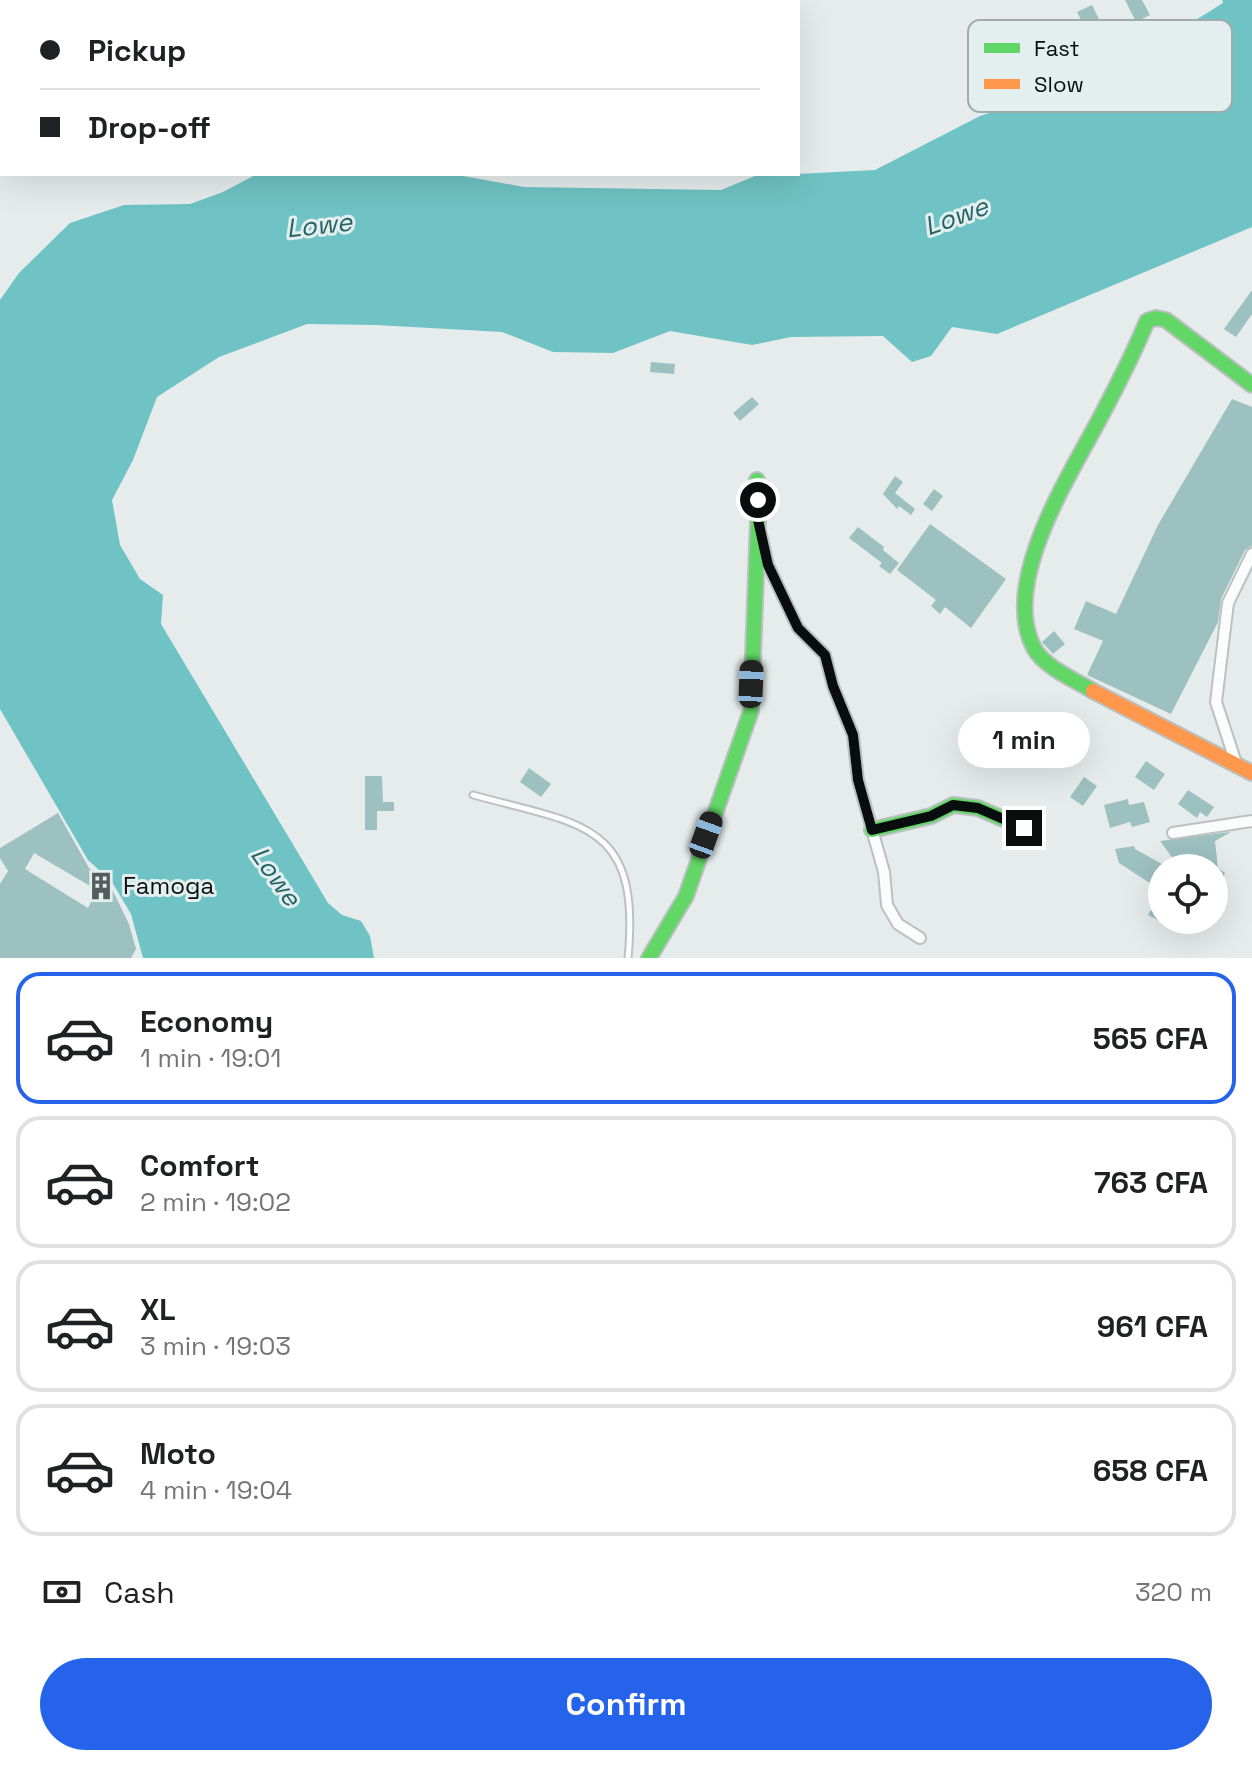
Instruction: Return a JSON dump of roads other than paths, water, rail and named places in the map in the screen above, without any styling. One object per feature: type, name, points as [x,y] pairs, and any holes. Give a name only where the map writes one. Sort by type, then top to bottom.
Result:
[{"type":"street","points":[[1252,385],[1166,320],[1156,318],[1147,321],[1105,408],[1061,488],[1029,573],[1023,618],[1035,652],[1053,665],[1096,693],[1252,773]]},
{"type":"street","points":[[649,958],[686,896],[751,711],[757,480]]},
{"type":"street","points":[[758,520],[768,565],[798,628],[825,655],[833,686],[853,735],[858,780],[884,872],[887,905],[898,924],[920,938]]},
{"type":"street","points":[[1236,763],[1216,702],[1228,603],[1252,554]]},
{"type":"street","points":[[872,830],[931,816],[953,805],[978,808],[1024,828]]},
{"type":"street","points":[[1173,833],[1252,821]]},
{"type":"lane","points":[[473,795],[578,824],[617,856],[627,881],[631,927],[628,958]]},
{"type":"water","name":"Lowe","points":[[1222,0],[1252,0],[1252,227],[997,334],[952,327],[931,356],[912,362],[883,336],[791,337],[752,345],[670,331],[613,353],[553,352],[502,332],[307,324],[219,357],[157,397],[133,460],[112,500],[120,545],[140,579],[163,595],[161,624],[328,903],[342,915],[361,921],[370,936],[374,958],[143,958],[131,914],[112,882],[88,860],[0,709],[0,300],[19,273],[70,223],[124,205],[190,204],[253,176],[463,176],[524,187],[721,190],[755,176],[875,170],[992,112],[1232,112],[1232,20],[1196,20],[1223,3]]},
{"type":"place","name":"Famoga","points":[[101,886]]}]
